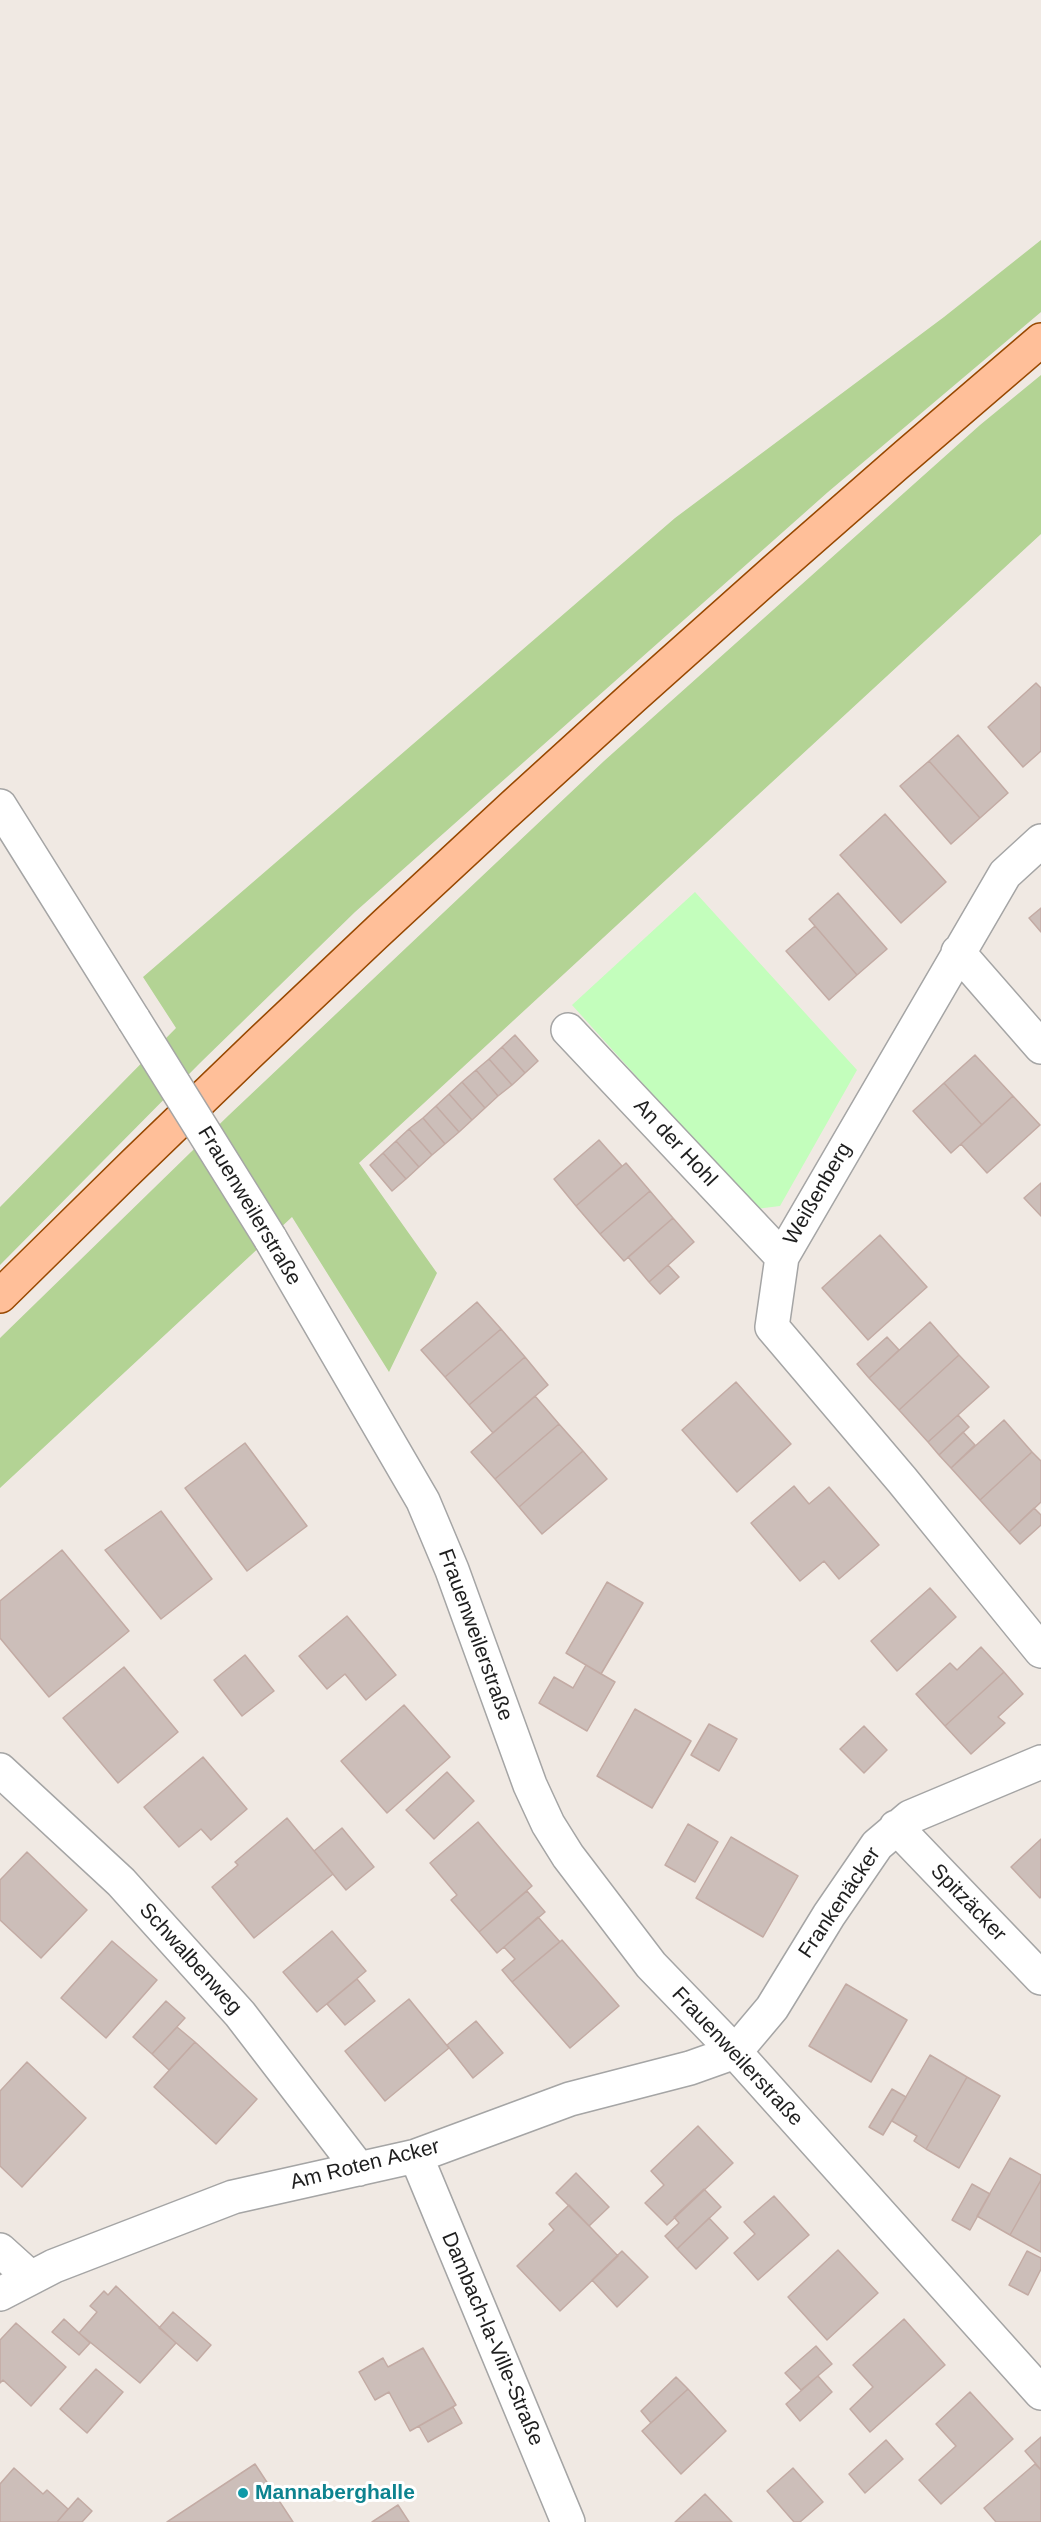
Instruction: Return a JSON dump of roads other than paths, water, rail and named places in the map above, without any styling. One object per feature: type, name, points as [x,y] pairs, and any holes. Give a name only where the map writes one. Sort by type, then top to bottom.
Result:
[{"type":"main road","points":[[0,1296],[350,956],[544,776],[898,461],[1041,340]]},
{"type":"street","name":"Frauenweilerstraße","points":[[0,806],[270,1238],[423,1501],[452,1570],[530,1785],[548,1824],[568,1856],[651,1965],[735,2052],[1041,2393]]},
{"type":"street","name":"Weißenberg","points":[[1041,841],[1005,874],[782,1257],[772,1327],[909,1489],[1041,1651]]},
{"type":"street","points":[[958,952],[1041,1047]]},
{"type":"street","name":"An der Hohl","points":[[568,1030],[782,1257]]},
{"type":"street","name":"Frankenäcker","points":[[735,2052],[772,2008],[868,1855],[896,1827],[910,1816],[1041,1762]]},
{"type":"street","name":"Schwalbenweg","points":[[0,1770],[121,1881],[240,2014],[358,2169]]},
{"type":"street","name":"Spitzäcker","points":[[896,1827],[1041,1978]]},
{"type":"street","name":"Am Roten Acker","points":[[0,2294],[54,2266],[233,2197],[416,2156],[570,2099],[690,2068],[735,2052]]},
{"type":"street","name":"Dambach-la-Ville-Straße","points":[[416,2156],[568,2522]]},
{"type":"street","points":[[0,2250],[32,2278]]},
{"type":"place","name":"Mannaberghalle","points":[[243,2493]]}]
